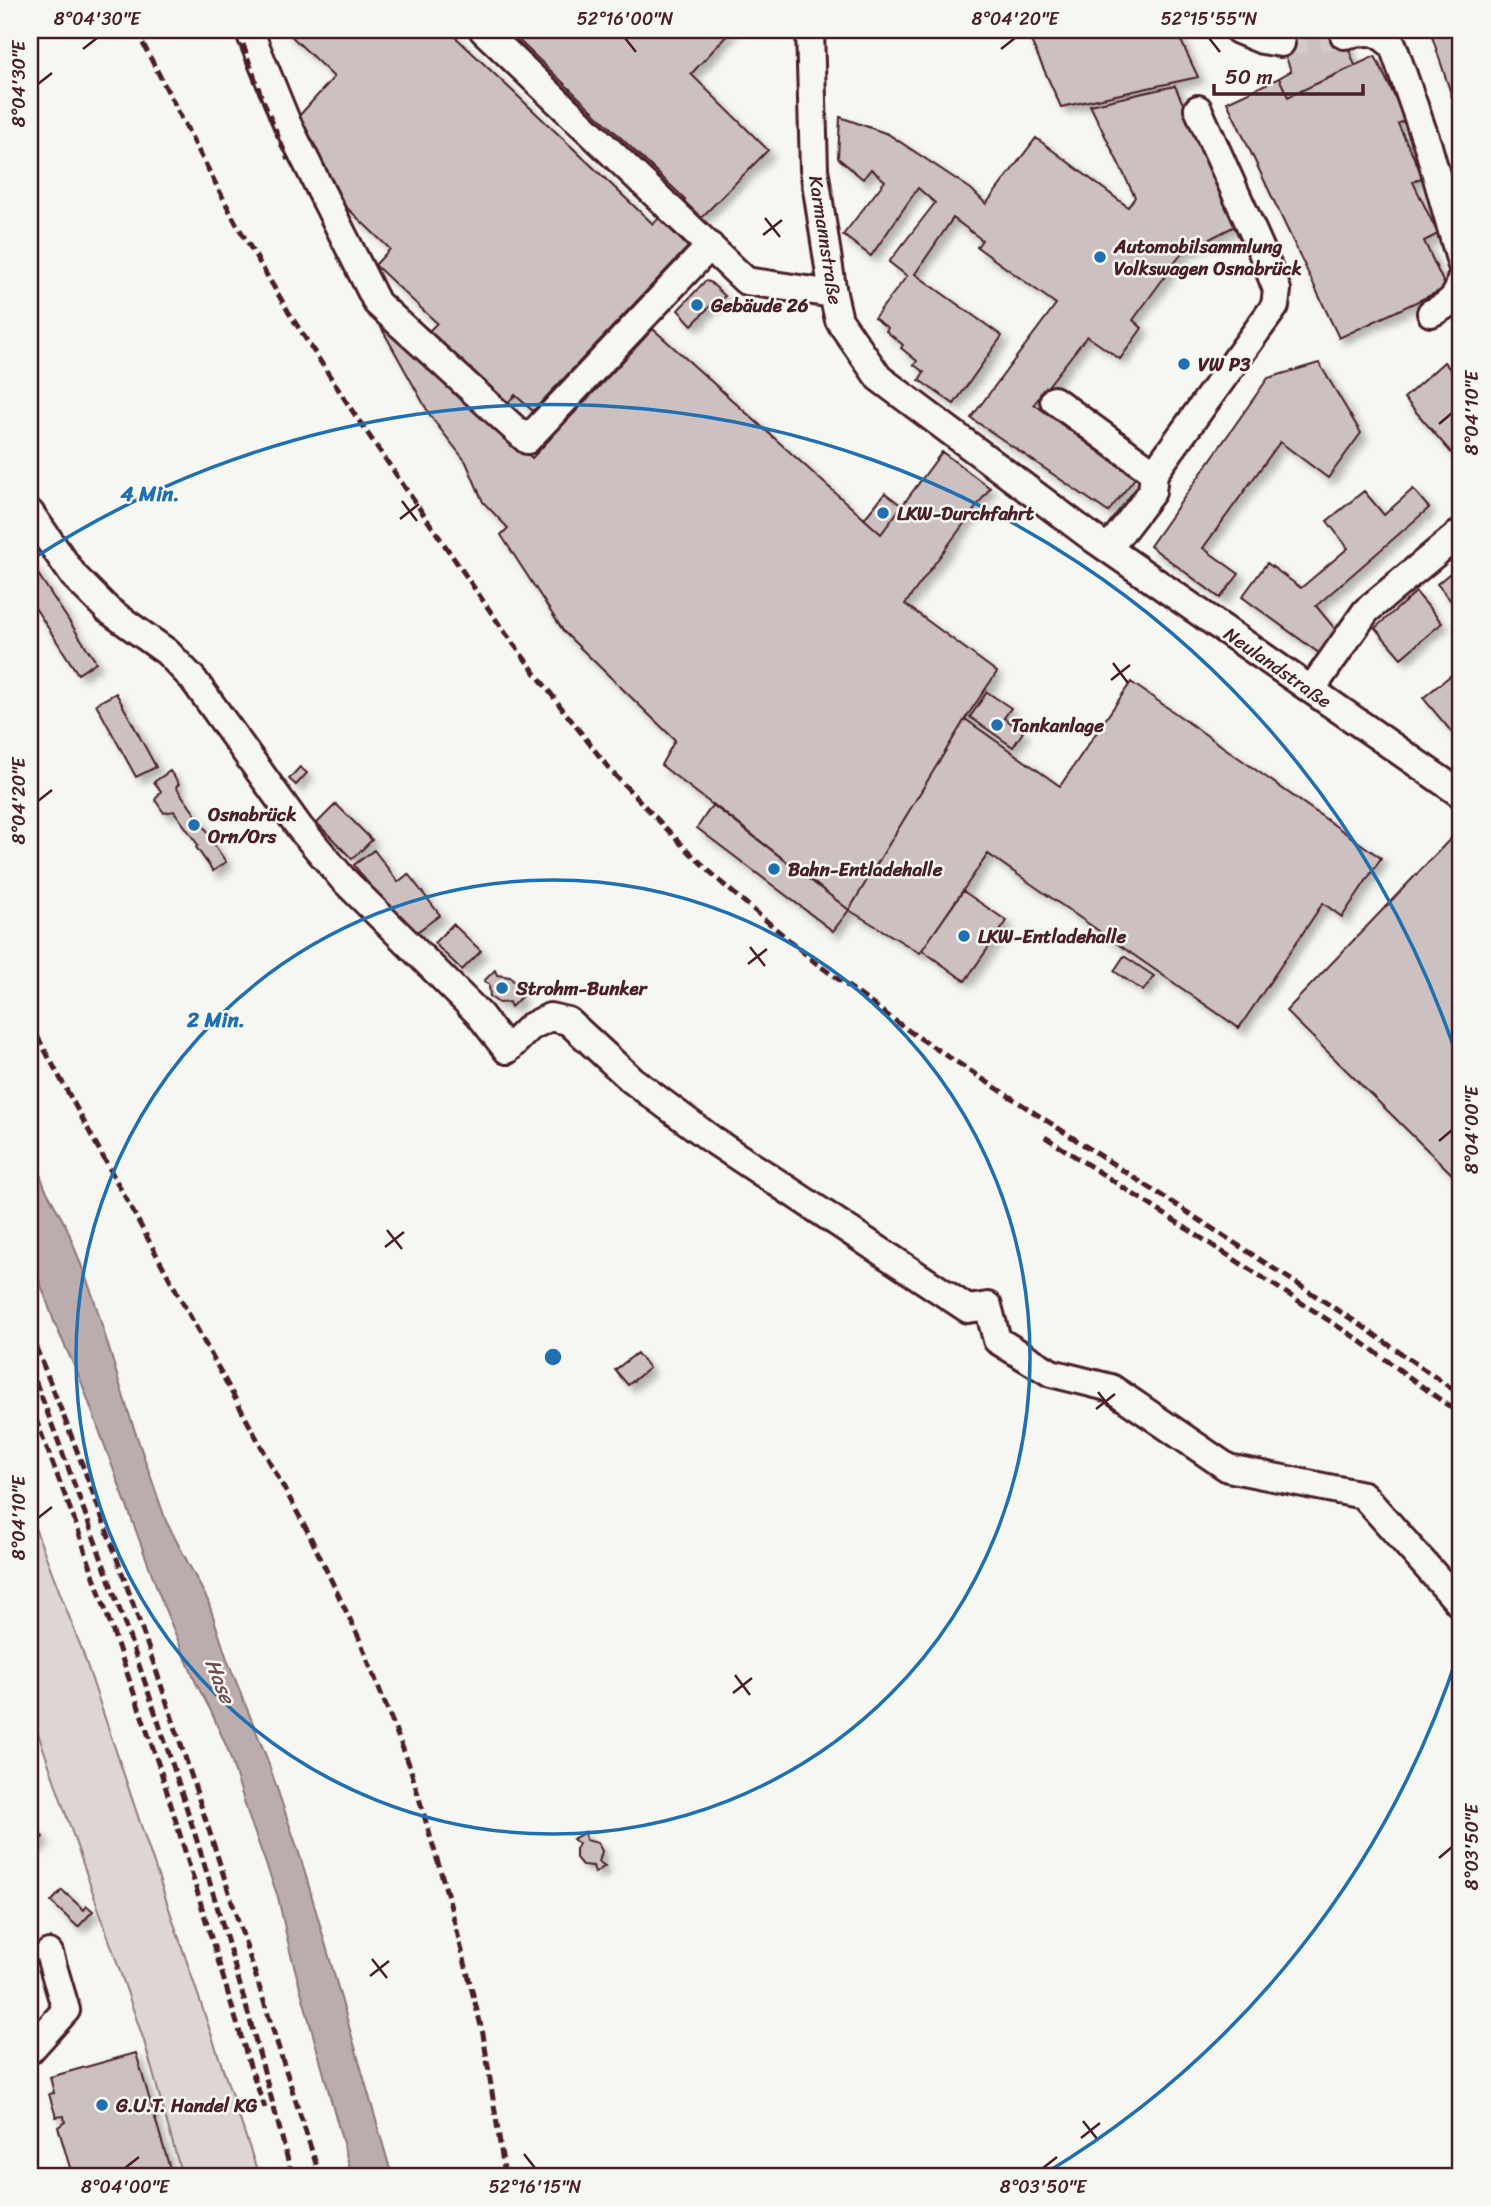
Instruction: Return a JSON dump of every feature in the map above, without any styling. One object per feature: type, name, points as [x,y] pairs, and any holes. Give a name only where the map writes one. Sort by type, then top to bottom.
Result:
[{"type":"street","points":[[249,30],[287,123],[377,303],[527,440],[710,246]]},
{"type":"street","points":[[483,30],[747,281],[834,294]]},
{"type":"street","name":"Karmannstraße","points":[[810,30],[814,169],[839,320],[879,378],[1101,544]]},
{"type":"street","points":[[1238,30],[1262,40],[1281,43]]},
{"type":"street","points":[[1344,34],[1369,31],[1381,34],[1392,46],[1428,146],[1461,263]]},
{"type":"street","points":[[1101,544],[1152,492],[1154,473],[1276,306],[1277,290],[1262,252],[1198,109]]},
{"type":"street","points":[[1431,313],[1443,308],[1451,300],[1460,289],[1461,278]]},
{"type":"street","points":[[1054,400],[1154,473]]},
{"type":"street","points":[[30,513],[74,576],[108,610],[167,652],[193,680],[300,828],[343,879],[479,1014],[507,1050],[530,1027],[550,1017],[568,1021],[632,1080],[714,1141],[968,1309],[988,1306],[997,1340],[1051,1373],[1111,1388],[1228,1468],[1363,1494],[1461,1605]]},
{"type":"street","points":[[1311,690],[1366,611],[1461,532]]},
{"type":"street","name":"Neulandstraße","points":[[1101,544],[1461,794]]},
{"type":"street","points":[[30,2050],[66,2010],[49,1953]]},
{"type":"shaded area","points":[[30,1515],[82,1650],[259,2176],[182,2176],[144,2041],[30,1710]]},
{"type":"water","name":"Hase","points":[[30,1146],[45,1188],[67,1228],[94,1299],[127,1408],[166,1521],[208,1601],[227,1659],[266,1756],[301,1859],[392,2176],[352,2176],[290,1951],[278,1897],[228,1750],[164,1607],[81,1381],[55,1324],[30,1254]]},
{"type":"building","points":[[285,30],[448,30],[653,224],[659,218],[688,247],[533,411],[515,395],[505,406],[426,334],[437,323],[375,265],[390,249],[341,202],[299,116],[334,77]]},
{"type":"building","points":[[508,30],[732,30],[691,74],[768,150],[701,218],[682,202],[685,199]]},
{"type":"building","points":[[1026,30],[1176,30],[1198,77],[1061,107]]},
{"type":"building","points":[[1276,30],[1342,30],[1355,66],[1288,97],[1279,78],[1291,71]]},
{"type":"building","points":[[1430,30],[1461,30],[1461,137],[1454,113],[1457,112]]},
{"type":"building","points":[[1375,56],[1406,120],[1398,124],[1423,177],[1413,182],[1438,234],[1424,241],[1446,288],[1339,338],[1227,102],[1279,78],[1288,97]]},
{"type":"building","points":[[1175,86],[1237,225],[1182,253],[1133,320],[1142,328],[1120,359],[1087,336],[1034,404],[1135,478],[1108,512],[971,418],[1056,304],[977,247],[982,240],[953,218],[915,274],[1002,336],[954,404],[919,380],[924,372],[914,365],[917,361],[886,331],[888,328],[874,318],[907,276],[889,262],[935,203],[918,188],[871,256],[843,235],[885,181],[871,169],[863,179],[838,158],[840,117],[888,134],[971,189],[986,204],[1036,138],[1128,207],[1135,197],[1090,105]]},
{"type":"building","points":[[1461,179],[1461,198],[1456,181]]},
{"type":"building","name":"Gebäude 26","points":[[705,281],[710,282],[725,296],[716,306],[713,303],[692,325],[678,310]]},
{"type":"building","points":[[372,311],[532,458],[653,329],[881,534],[942,452],[990,488],[905,604],[997,672],[965,719],[849,910],[661,765],[675,740],[564,632],[501,535],[508,528],[483,502],[466,462],[431,417]]},
{"type":"building","points":[[1444,362],[1461,382],[1461,464],[1404,398]]},
{"type":"building","points":[[1319,363],[1361,433],[1328,478],[1280,442],[1203,548],[1239,574],[1220,598],[1150,546],[1268,378]]},
{"type":"building","points":[[1413,489],[1429,508],[1316,606],[1336,630],[1319,653],[1242,597],[1267,563],[1301,588],[1348,548],[1327,521],[1364,491],[1384,515]]},
{"type":"building","name":"LKW-Durchfahrt","points":[[885,493],[902,506],[881,534],[864,519]]},
{"type":"building","points":[[30,562],[96,662],[78,674],[30,600]]},
{"type":"building","points":[[1461,564],[1461,613],[1437,584]]},
{"type":"building","points":[[1416,592],[1442,623],[1401,658],[1375,628]]},
{"type":"building","points":[[1461,667],[1461,731],[1455,736],[1423,698]]},
{"type":"building","points":[[1131,682],[1381,858],[1342,917],[1323,903],[1239,1028],[988,854],[920,953],[849,910],[965,719],[1060,786]]},
{"type":"building","name":"Tankanlage","points":[[987,692],[1011,708],[1004,718],[1023,732],[1013,747],[970,717]]},
{"type":"building","points":[[116,693],[156,767],[136,777],[96,704]]},
{"type":"building","points":[[300,767],[307,773],[296,785],[289,779]]},
{"type":"building","name":"Osnabrück Orn/Ors","points":[[170,771],[179,784],[176,787],[226,862],[213,871],[174,811],[164,813],[155,800],[161,791],[154,782]]},
{"type":"building","points":[[336,804],[372,840],[352,859],[317,823]]},
{"type":"building","name":"Bahn-Entladehalle","points":[[713,804],[849,910],[833,931],[697,828]]},
{"type":"building","points":[[1455,834],[1461,840],[1461,1183],[1286,1011]]},
{"type":"building","points":[[374,850],[398,882],[408,874],[440,915],[410,937],[354,865]]},
{"type":"building","name":"LKW-Entladehalle","points":[[963,891],[1007,921],[965,981],[922,950]]},
{"type":"building","points":[[453,924],[481,951],[462,970],[434,943]]},
{"type":"building","points":[[1124,956],[1154,976],[1143,991],[1114,971]]},
{"type":"building","name":"Strohm-Bunker","points":[[495,970],[497,975],[510,977],[516,984],[516,994],[521,997],[511,1007],[509,1002],[499,1003],[490,997],[489,984],[484,981]]},
{"type":"building","points":[[637,1353],[649,1368],[628,1385],[615,1370]]},
{"type":"building","points":[[30,1825],[43,1837],[30,1851]]},
{"type":"building","points":[[585,1832],[586,1840],[598,1843],[602,1851],[599,1862],[605,1866],[595,1873],[593,1866],[582,1865],[576,1858],[579,1844],[573,1839]]},
{"type":"building","points":[[62,1890],[84,1910],[87,1906],[93,1911],[78,1927],[51,1902]]},
{"type":"building","name":"G.U.T. Handel KG","points":[[136,2053],[172,2176],[81,2176],[80,2171],[71,2171],[58,2127],[65,2122],[64,2116],[56,2117],[49,2094],[54,2093],[50,2077]]},
{"type":"tunnel","points":[[1281,43],[1344,35]]},
{"type":"railway","points":[[136,30],[236,223],[291,316],[355,415],[506,634],[564,711],[611,771],[684,847],[816,963],[912,1033],[1359,1324],[1461,1395]]},
{"type":"railway","points":[[238,30],[288,160]]},
{"type":"railway","points":[[30,1023],[308,1532],[359,1638],[409,1764],[449,1900],[483,2034],[505,2176]]},
{"type":"railway","points":[[1045,1137],[1359,1340],[1461,1415]]},
{"type":"railway","points":[[30,1333],[148,1646],[320,2176]]},
{"type":"railway","points":[[30,1367],[110,1582],[184,1800],[241,1987],[292,2176]]},
{"type":"railway","points":[[30,1404],[77,1527],[161,1772],[265,2108]]},
{"type":"place","name":"Automobilsammlung Volkswagen Osnabrück","points":[[1100,257]]},
{"type":"place","name":"Gebäude 26","points":[[697,305]]},
{"type":"place","name":"VW P3","points":[[1184,364]]},
{"type":"place","name":"LKW-Durchfahrt","points":[[883,513]]},
{"type":"place","name":"Tankanlage","points":[[997,725]]},
{"type":"place","name":"Osnabrück Orn/Ors","points":[[194,825]]},
{"type":"place","name":"Bahn-Entladehalle","points":[[774,869]]},
{"type":"place","name":"LKW-Entladehalle","points":[[964,936]]},
{"type":"place","name":"Strohm-Bunker","points":[[502,988]]},
{"type":"place","name":"G.U.T. Handel KG","points":[[102,2105]]}]
